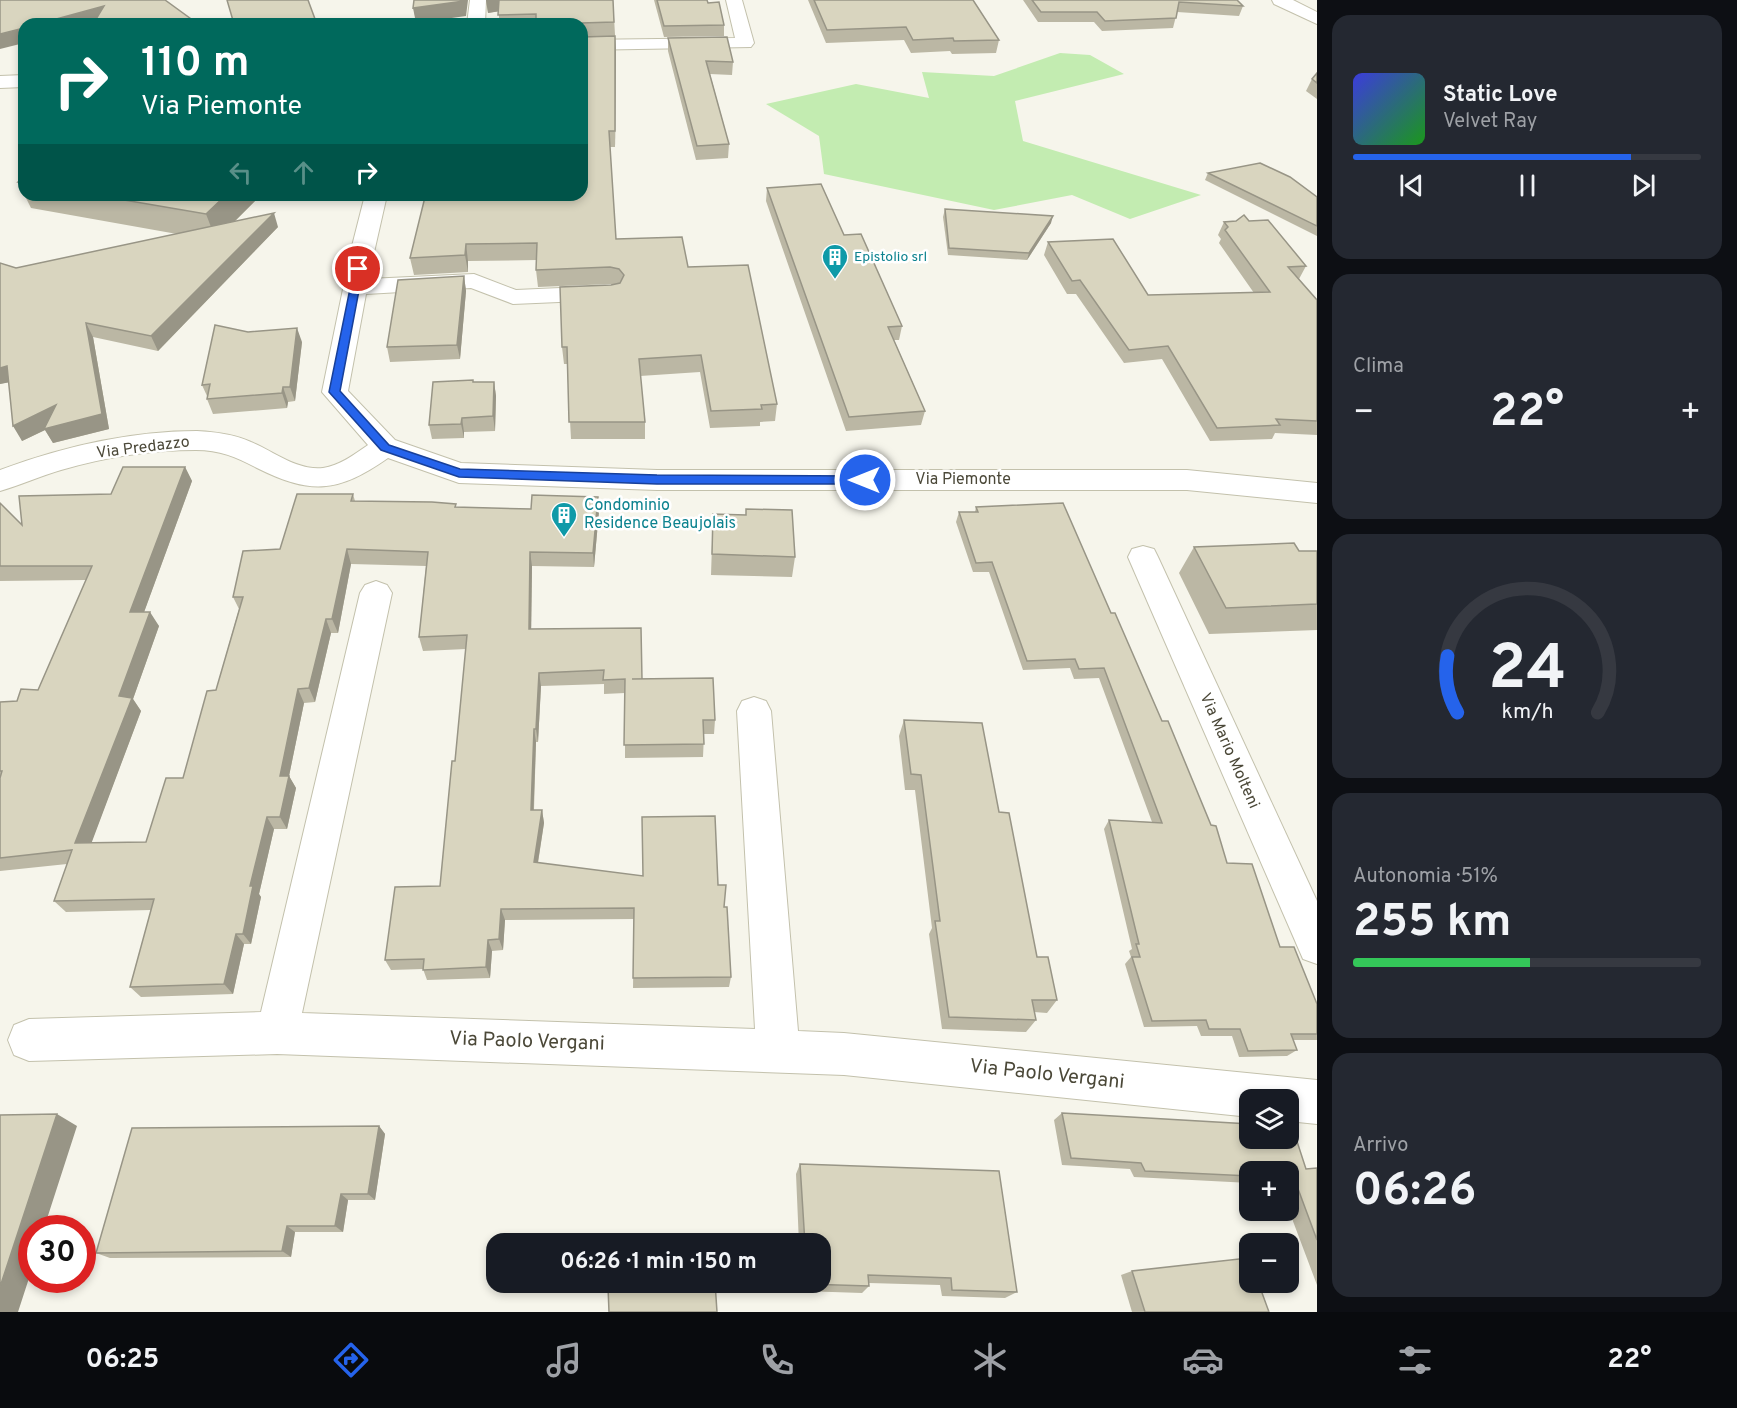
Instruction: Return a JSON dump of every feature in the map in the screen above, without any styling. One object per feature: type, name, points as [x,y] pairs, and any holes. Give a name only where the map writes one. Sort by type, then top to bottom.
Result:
[{"type":"street","points":[[476,18],[478,0]]},
{"type":"street","points":[[588,45],[745,43],[734,0]]},
{"type":"street","points":[[1280,0],[1317,19]]},
{"type":"street","points":[[0,82],[18,81]]},
{"type":"street","name":"Via Piemonte","points":[[375,201],[335,392],[385,447],[459,473],[657,480],[1187,480],[1317,493]]},
{"type":"street","points":[[355,287],[474,281],[513,297],[611,293]]},
{"type":"street","name":"Via Predazzo","points":[[0,481],[38,465],[94,453],[147,444],[189,441],[226,443],[287,471],[314,478],[346,471],[385,447]]},
{"type":"street","name":"Via Mario Molteni","points":[[1143,557],[1317,945]]},
{"type":"street","points":[[276,1033],[376,593]]},
{"type":"street","points":[[754,711],[778,1051]]},
{"type":"street","name":"Via Paolo Vergani","points":[[28,1040],[276,1033],[844,1054],[1317,1102]]},
{"type":"green space","points":[[1060,53],[1090,55],[1124,74],[1015,101],[1023,141],[1201,195],[1130,219],[1072,195],[994,210],[824,174],[819,136],[766,104],[856,84],[929,98],[922,72],[994,76]]},
{"type":"building","points":[[0,0],[165,0],[190,18],[97,18],[104,6],[60,18],[18,18],[18,30],[0,34]]},
{"type":"building","points":[[227,0],[308,0],[315,18],[232,18]]},
{"type":"building","points":[[414,0],[464,0],[464,1],[413,8]]},
{"type":"building","points":[[499,0],[613,0],[614,22],[588,23],[588,18],[536,18],[536,14],[498,15]]},
{"type":"building","points":[[657,0],[719,2],[724,25],[664,26]]},
{"type":"building","points":[[814,0],[973,0],[999,40],[954,41],[953,38],[913,40],[906,27],[827,30]]},
{"type":"building","points":[[1032,0],[1237,0],[1243,6],[1179,2],[1176,18],[1105,21],[1097,12],[1041,12]]},
{"type":"building","points":[[615,36],[615,131],[609,131],[616,239],[682,237],[688,267],[748,265],[777,404],[761,405],[762,409],[711,411],[701,355],[639,359],[645,422],[569,422],[567,347],[562,347],[560,287],[620,283],[624,275],[619,269],[610,267],[536,270],[537,243],[466,244],[465,255],[410,258],[424,201],[588,201],[588,37]]},
{"type":"building","points":[[727,37],[733,62],[706,61],[729,144],[697,146],[668,38]]},
{"type":"building","points":[[1317,73],[1317,83],[1312,79]]},
{"type":"building","points":[[1260,163],[1290,177],[1317,197],[1317,226],[1208,173]]},
{"type":"building","points":[[821,184],[844,235],[861,234],[902,326],[888,327],[925,411],[849,417],[767,188]]},
{"type":"building","points":[[130,201],[220,201],[206,214]]},
{"type":"building","points":[[945,209],[1053,216],[1029,253],[949,248]]},
{"type":"building","points":[[274,213],[151,336],[86,323],[102,414],[44,429],[56,405],[13,426],[7,366],[0,368],[0,263],[16,268]]},
{"type":"building","points":[[1244,215],[1249,221],[1268,220],[1306,266],[1288,267],[1317,300],[1317,421],[1276,419],[1280,425],[1217,428],[1168,346],[1129,350],[1080,280],[1072,281],[1048,242],[1113,239],[1148,295],[1270,292],[1225,230],[1228,227],[1224,222],[1236,221]]},
{"type":"building","points":[[464,276],[457,345],[387,347],[398,280]]},
{"type":"building","points":[[215,325],[248,332],[297,328],[290,387],[283,387],[282,393],[207,399],[210,384],[202,385]]},
{"type":"building","points":[[473,380],[473,382],[494,382],[493,416],[462,418],[461,424],[429,425],[433,382]]},
{"type":"building","points":[[123,467],[185,467],[130,612],[150,612],[119,696],[132,698],[75,843],[146,842],[166,778],[183,778],[207,691],[216,690],[243,597],[233,597],[243,551],[280,549],[297,494],[353,494],[351,501],[432,502],[456,504],[455,507],[531,509],[532,495],[598,497],[593,553],[530,552],[529,629],[641,628],[642,679],[713,678],[715,720],[703,720],[704,744],[624,745],[625,679],[603,680],[604,670],[539,673],[531,810],[542,810],[534,862],[643,876],[642,817],[715,816],[718,885],[726,885],[724,907],[727,907],[731,977],[633,978],[634,908],[501,909],[499,939],[488,940],[486,967],[423,970],[424,959],[385,960],[395,887],[440,886],[467,635],[419,637],[428,552],[347,549],[332,619],[326,619],[309,688],[298,689],[280,776],[289,776],[280,817],[267,817],[250,886],[253,886],[243,934],[236,934],[224,984],[130,987],[154,899],[54,901],[72,850],[0,858],[0,778],[2,771],[0,771],[0,702],[17,701],[21,689],[38,690],[92,566],[0,566],[0,503],[22,525],[19,496],[111,494]]},
{"type":"building","points":[[1063,503],[1111,613],[1115,613],[1162,721],[1168,721],[1211,825],[1216,826],[1227,863],[1252,864],[1280,947],[1294,947],[1317,1004],[1317,1034],[1291,1034],[1297,1050],[1248,1051],[1240,1029],[1209,1029],[1206,1020],[1152,1021],[1132,957],[1140,957],[1136,944],[1139,944],[1109,820],[1162,823],[1104,668],[1079,669],[1075,659],[1027,661],[992,562],[976,563],[959,512],[978,512],[976,507]]},
{"type":"building","points":[[746,509],[792,510],[795,557],[712,554],[713,514],[746,515]]},
{"type":"building","points":[[1294,543],[1299,551],[1317,551],[1317,604],[1226,608],[1194,547]]},
{"type":"building","points":[[904,720],[982,723],[999,812],[1009,813],[1037,957],[1048,957],[1057,1000],[1032,1000],[1036,1020],[949,1017],[935,921],[940,921],[921,775],[911,774]]},
{"type":"building","points":[[1062,1113],[1239,1123],[1239,1149],[1299,1148],[1306,1169],[1317,1168],[1317,1240],[1299,1191],[1299,1161],[1239,1161],[1239,1175],[1145,1171],[1141,1163],[1071,1158]]},
{"type":"building","points":[[57,1114],[24,1215],[18,1215],[18,1232],[0,1287],[0,1115]]},
{"type":"building","points":[[379,1126],[368,1194],[341,1194],[335,1226],[287,1226],[282,1251],[96,1253],[132,1128]]},
{"type":"building","points":[[800,1164],[999,1171],[1017,1292],[952,1290],[951,1278],[868,1275],[869,1286],[831,1285],[831,1233],[804,1233]]},
{"type":"building","points":[[1239,1259],[1239,1293],[1262,1293],[1269,1312],[1145,1312],[1132,1271]]},
{"type":"building","points":[[608,1293],[716,1293],[717,1312],[609,1312]]},
{"type":"place","name":"Epistolio srl","points":[[835,280]]},
{"type":"place","name":"Condominio Residence Beaujolais","points":[[564,538]]},
{"type":"route","points":[[358,269],[335,392],[385,447],[459,473],[657,480],[865,480]]}]
